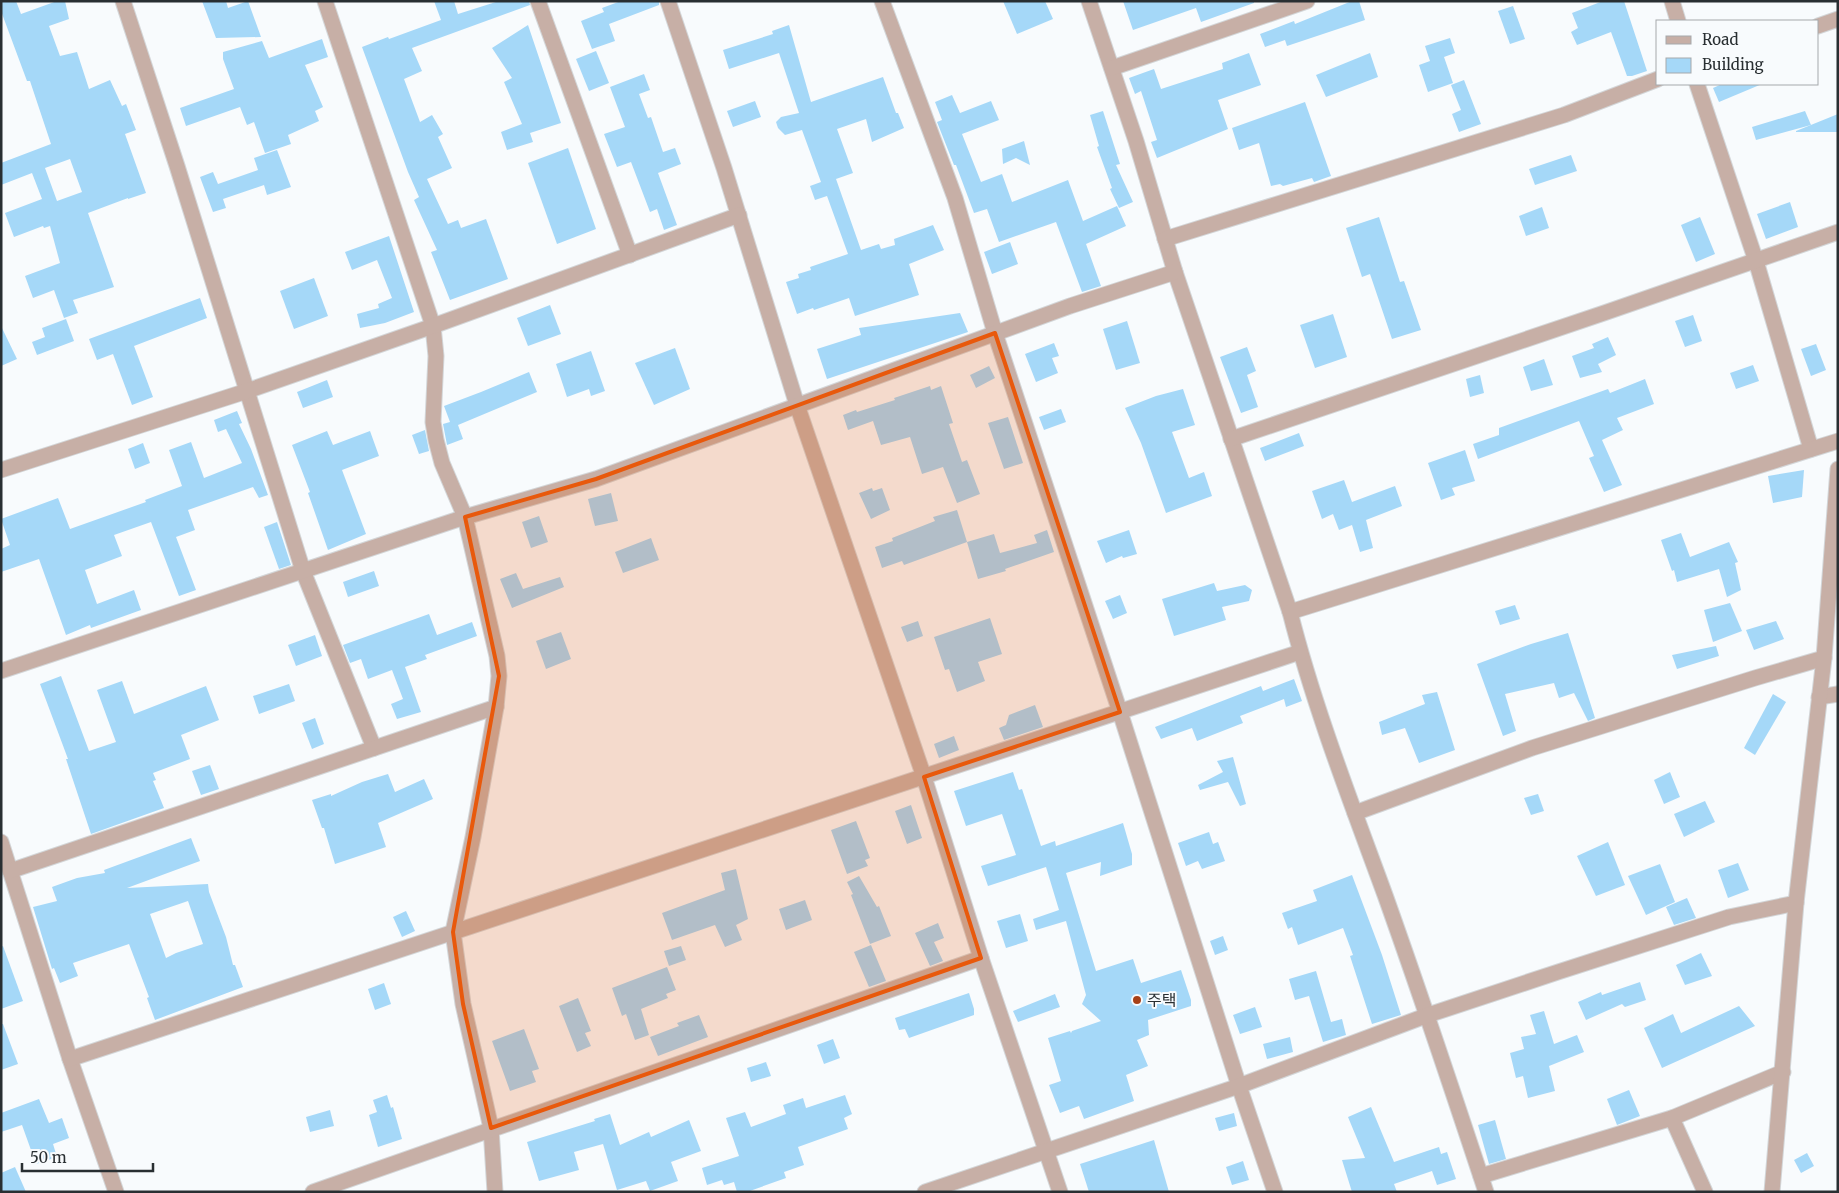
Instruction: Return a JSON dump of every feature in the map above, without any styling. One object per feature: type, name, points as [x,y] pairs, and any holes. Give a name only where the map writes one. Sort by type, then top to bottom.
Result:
[{"type":"street","points":[[123,1],[177,166],[303,571],[374,748]]},
{"type":"street","points":[[325,1],[433,326],[436,356],[434,422],[436,440],[442,463],[465,517],[497,656],[499,676],[496,707],[473,837],[453,932],[463,1004],[491,1128],[495,1192]]},
{"type":"street","points":[[538,1],[630,255]]},
{"type":"street","points":[[668,1],[724,168],[797,405],[924,777],[981,958],[1060,1192]]},
{"type":"street","points":[[882,1],[955,198],[995,333],[1275,1192]]},
{"type":"street","points":[[1089,1],[1136,141],[1175,272],[1290,612],[1300,652],[1355,813],[1428,1015],[1486,1192]]},
{"type":"street","points":[[1112,68],[1307,1]]},
{"type":"street","points":[[1672,1],[1678,20]]},
{"type":"street","points":[[1819,26],[1838,19]]},
{"type":"street","points":[[1165,239],[1564,114],[1656,81]]},
{"type":"street","points":[[1697,85],[1756,261],[1811,449]]},
{"type":"street","points":[[1,470],[246,391],[433,326],[739,215]]},
{"type":"street","points":[[1231,439],[1838,232]]},
{"type":"street","points":[[1,671],[465,517],[596,479],[995,333],[1114,291],[1175,272]]},
{"type":"street","points":[[1290,612],[1838,441]]},
{"type":"street","points":[[1772,1192],[1796,903],[1824,658],[1838,470]]},
{"type":"street","points":[[70,1058],[1300,652]]},
{"type":"street","points":[[1355,813],[1532,748],[1824,658]]},
{"type":"street","points":[[1819,697],[1838,694]]},
{"type":"street","points":[[10,871],[496,707]]},
{"type":"street","points":[[1,842],[70,1058],[116,1192]]},
{"type":"street","points":[[925,1192],[1239,1086],[1428,1015],[1729,917],[1796,903]]},
{"type":"street","points":[[313,1192],[491,1128],[981,958]]},
{"type":"street","points":[[1481,1176],[1672,1118],[1783,1072]]},
{"type":"street","points":[[1672,1118],[1705,1192]]},
{"type":"highlighted area","points":[[995,333],[1120,712],[924,777],[981,958],[491,1128],[463,1004],[453,932],[499,676],[465,517],[596,479]]},
{"type":"building","points":[[1,1],[16,1],[21,14],[57,1],[65,1],[69,19],[49,26],[60,56],[77,52],[89,89],[110,80],[122,106],[126,104],[136,130],[125,134],[146,193],[88,213],[114,287],[73,300],[78,313],[64,318],[54,290],[33,298],[25,276],[60,263],[50,226],[44,228],[43,226],[14,237],[5,213],[42,199],[32,173],[1,185],[1,163],[51,144],[30,81],[27,81],[1,11]],"holes":[[[70,159],[82,192],[57,201],[45,168]]]},
{"type":"building","points":[[202,1],[226,1],[228,8],[248,1],[261,37],[216,38]]},
{"type":"building","points":[[434,1],[454,1],[458,14],[499,1],[529,1],[530,5],[412,48],[422,71],[404,79],[420,122],[432,115],[443,134],[438,137],[452,168],[427,179],[448,224],[458,220],[461,228],[486,219],[508,279],[450,300],[431,252],[437,250],[414,200],[419,197],[362,47],[441,20]]},
{"type":"building","points":[[621,1],[659,1],[659,5],[609,24],[615,41],[592,49],[581,21],[604,12],[602,8]]},
{"type":"building","points":[[1003,1],[1045,1],[1053,19],[1017,34]]},
{"type":"building","points":[[1123,1],[1254,1],[1254,3],[1201,22],[1196,8],[1133,30]]},
{"type":"building","points":[[1352,1],[1359,1],[1365,20],[1287,46],[1285,40],[1265,47],[1260,34],[1294,21],[1295,24]]},
{"type":"building","points":[[1603,1],[1624,1],[1647,71],[1627,76],[1611,32],[1577,45],[1571,32],[1578,28],[1572,13]]},
{"type":"building","points":[[1513,6],[1525,39],[1510,44],[1498,11]]},
{"type":"building","points":[[528,25],[561,123],[530,133],[533,142],[507,150],[501,132],[522,124],[504,82],[512,78],[492,48]]},
{"type":"building","points":[[789,25],[811,102],[883,77],[896,113],[898,113],[904,128],[872,142],[866,119],[837,129],[853,173],[836,179],[861,250],[879,244],[881,249],[895,245],[894,239],[933,225],[944,250],[909,264],[919,295],[855,316],[849,298],[797,314],[786,282],[799,278],[798,274],[811,270],[810,267],[848,254],[827,196],[815,200],[810,186],[821,182],[802,130],[785,135],[778,128],[776,122],[781,117],[799,113],[779,53],[729,69],[723,50],[773,34],[772,31]]},
{"type":"building","points":[[1450,38],[1455,53],[1444,57],[1453,83],[1428,92],[1419,65],[1430,61],[1425,46]]},
{"type":"building","points":[[322,39],[328,57],[305,65],[323,107],[315,111],[319,121],[288,135],[291,144],[265,153],[254,122],[247,125],[240,107],[186,126],[180,108],[234,89],[223,59],[223,52],[262,41],[269,58]]},
{"type":"building","points":[[596,51],[609,83],[589,91],[576,59]]},
{"type":"building","points":[[1249,53],[1261,85],[1218,100],[1228,129],[1157,158],[1151,142],[1157,140],[1141,91],[1135,94],[1129,78],[1154,69],[1161,89],[1223,69],[1222,63]]},
{"type":"building","points":[[1370,53],[1378,77],[1326,97],[1316,75]]},
{"type":"building","points":[[644,74],[650,90],[639,94],[648,118],[651,117],[663,152],[675,148],[681,164],[658,173],[677,225],[664,230],[657,209],[650,212],[631,162],[617,167],[604,134],[625,127],[610,87]]},
{"type":"building","points":[[1464,80],[1481,124],[1459,132],[1452,114],[1461,110],[1451,85]]},
{"type":"building","points":[[1720,85],[1760,85],[1719,102],[1713,88]]},
{"type":"building","points":[[952,95],[960,113],[991,101],[999,120],[962,134],[981,182],[1002,174],[1012,202],[1068,180],[1083,221],[1117,206],[1126,226],[1086,244],[1101,286],[1082,292],[1056,222],[999,242],[987,209],[974,213],[937,122],[942,120],[935,102]]},
{"type":"building","points":[[755,101],[761,117],[733,127],[727,111]]},
{"type":"building","points":[[1305,102],[1331,176],[1314,182],[1312,178],[1283,186],[1280,184],[1271,186],[1259,143],[1239,150],[1232,128]]},
{"type":"building","points":[[1103,111],[1120,164],[1116,165],[1133,202],[1119,208],[1110,189],[1112,188],[1097,147],[1099,146],[1090,115]]},
{"type":"building","points":[[1805,111],[1811,125],[1756,140],[1752,127]]},
{"type":"building","points":[[1838,114],[1838,132],[1796,132],[1796,131]]},
{"type":"building","points":[[1024,141],[1030,165],[1016,158],[1003,164],[1002,149]]},
{"type":"building","points":[[568,148],[596,229],[557,244],[528,163]]},
{"type":"building","points":[[277,150],[291,187],[267,195],[264,185],[223,199],[226,208],[213,212],[200,177],[213,172],[218,184],[258,170],[254,158]]},
{"type":"building","points":[[1571,155],[1577,171],[1535,185],[1529,169]]},
{"type":"building","points":[[1790,202],[1798,227],[1766,239],[1757,214]]},
{"type":"building","points":[[1542,207],[1549,228],[1526,236],[1519,216]]},
{"type":"building","points":[[1379,217],[1400,282],[1404,281],[1421,330],[1392,339],[1370,274],[1362,277],[1346,228]]},
{"type":"building","points":[[1700,217],[1715,254],[1696,262],[1681,225]]},
{"type":"building","points":[[389,236],[414,312],[385,323],[360,328],[357,314],[379,308],[378,304],[392,298],[377,260],[352,270],[345,252]]},
{"type":"building","points":[[1010,242],[1018,264],[992,274],[984,252]]},
{"type":"building","points":[[314,278],[328,316],[294,329],[280,291]]},
{"type":"building","points":[[200,298],[207,318],[134,346],[153,397],[132,405],[113,354],[97,360],[89,339]]},
{"type":"building","points":[[550,305],[561,334],[528,346],[517,318]]},
{"type":"building","points":[[960,313],[968,332],[827,379],[817,349],[861,335],[859,328]]},
{"type":"building","points":[[1333,314],[1347,357],[1315,368],[1300,325]]},
{"type":"building","points":[[1693,315],[1702,341],[1685,347],[1675,321]]},
{"type":"building","points":[[66,319],[74,341],[37,355],[32,342],[45,337],[42,328]]},
{"type":"building","points":[[1127,321],[1140,363],[1116,370],[1103,329]]},
{"type":"building","points":[[1,326],[17,359],[1,366]]},
{"type":"building","points":[[1608,337],[1616,355],[1598,364],[1602,372],[1580,378],[1572,356],[1594,348],[1592,344]]},
{"type":"building","points":[[1054,343],[1059,356],[1052,358],[1058,373],[1036,382],[1025,354]]},
{"type":"building","points":[[1816,344],[1826,370],[1811,376],[1801,349]]},
{"type":"building","points":[[1247,347],[1256,371],[1247,375],[1258,407],[1241,413],[1220,357]]},
{"type":"building","points":[[675,348],[690,389],[654,405],[635,363]]},
{"type":"building","points":[[591,351],[605,391],[591,396],[589,389],[567,397],[556,364]]},
{"type":"building","points":[[1544,359],[1553,385],[1531,391],[1523,367]]},
{"type":"building","points":[[1753,365],[1759,381],[1736,389],[1730,373]]},
{"type":"building","points":[[989,366],[995,378],[976,388],[970,375]]},
{"type":"building","points":[[529,372],[537,392],[458,425],[463,439],[447,445],[443,424],[450,422],[444,406]]},
{"type":"building","points":[[1480,375],[1484,393],[1470,397],[1466,379]]},
{"type":"building","points":[[1645,379],[1654,404],[1617,418],[1623,430],[1602,440],[1622,485],[1604,492],[1589,458],[1594,456],[1579,421],[1478,459],[1473,444],[1499,435],[1499,428],[1608,389],[1610,393]]},
{"type":"building","points":[[327,380],[333,397],[303,408],[297,392]]},
{"type":"building","points":[[930,386],[931,390],[941,386],[953,423],[949,424],[962,462],[967,460],[980,494],[957,503],[943,467],[922,474],[910,437],[881,445],[873,421],[848,430],[843,415],[895,400],[894,398]]},
{"type":"building","points":[[1183,389],[1195,425],[1172,432],[1189,478],[1204,472],[1212,496],[1166,513],[1141,443],[1125,408],[1156,396]]},
{"type":"building","points":[[1061,409],[1066,422],[1044,430],[1039,417]]},
{"type":"building","points":[[237,411],[242,423],[239,424],[251,449],[268,495],[259,498],[253,487],[188,510],[195,530],[176,537],[196,590],[179,596],[151,522],[114,535],[122,556],[85,570],[97,604],[134,590],[141,610],[91,628],[90,625],[66,635],[39,559],[1,572],[1,549],[10,545],[1,519],[58,498],[70,529],[146,502],[145,500],[182,486],[169,450],[191,442],[204,478],[242,463],[226,429],[218,432],[214,420]]},
{"type":"building","points":[[1008,417],[1023,463],[1004,469],[988,423]]},
{"type":"building","points":[[425,430],[429,451],[419,454],[412,435]]},
{"type":"building","points":[[327,431],[333,445],[370,431],[379,456],[342,470],[366,534],[328,550],[308,493],[310,492],[292,445]]},
{"type":"building","points":[[1299,433],[1304,446],[1265,461],[1260,448]]},
{"type":"building","points":[[143,443],[150,463],[135,469],[128,449]]},
{"type":"building","points":[[1465,450],[1475,481],[1452,488],[1455,495],[1441,500],[1428,463]]},
{"type":"building","points":[[1804,470],[1802,497],[1773,503],[1768,476]]},
{"type":"building","points":[[1344,480],[1352,502],[1395,486],[1402,506],[1366,520],[1373,548],[1360,552],[1352,525],[1339,530],[1333,514],[1322,519],[1312,491]]},
{"type":"building","points":[[872,488],[873,491],[882,488],[890,510],[871,519],[859,493]]},
{"type":"building","points":[[611,493],[618,521],[595,526],[588,499]]},
{"type":"building","points":[[957,510],[967,542],[904,565],[902,561],[882,568],[875,547],[893,541],[892,538],[935,521],[933,517]]},
{"type":"building","points":[[539,516],[548,542],[531,548],[522,522]]},
{"type":"building","points":[[277,522],[291,565],[279,569],[264,527]]},
{"type":"building","points":[[1047,530],[1054,552],[1005,569],[1006,571],[978,579],[967,542],[994,534],[1000,553],[1037,543],[1034,535]]},
{"type":"building","points":[[1129,530],[1137,554],[1123,558],[1122,556],[1106,563],[1097,541]]},
{"type":"building","points":[[1681,533],[1690,557],[1729,542],[1738,562],[1735,563],[1741,590],[1727,597],[1719,569],[1677,582],[1661,540]]},
{"type":"building","points":[[651,538],[659,560],[623,573],[615,552]]},
{"type":"building","points":[[374,571],[379,586],[348,597],[343,582]]},
{"type":"building","points":[[516,573],[523,589],[560,577],[564,587],[512,608],[500,579]]},
{"type":"building","points":[[1214,583],[1217,591],[1245,585],[1252,590],[1249,601],[1222,607],[1226,620],[1174,636],[1162,599]]},
{"type":"building","points":[[1120,595],[1127,613],[1113,619],[1105,601]]},
{"type":"building","points":[[1730,603],[1742,631],[1713,642],[1704,610]]},
{"type":"building","points":[[1515,605],[1520,619],[1500,625],[1495,611]]},
{"type":"building","points":[[429,614],[437,635],[472,622],[477,636],[425,655],[427,659],[405,667],[421,712],[397,719],[391,704],[403,699],[392,670],[368,679],[361,659],[350,663],[343,645]]},
{"type":"building","points":[[990,618],[1002,654],[978,662],[985,681],[957,692],[949,669],[945,670],[934,637]]},
{"type":"building","points":[[918,621],[923,636],[907,642],[901,627]]},
{"type":"building","points":[[1776,621],[1784,639],[1754,650],[1746,630]]},
{"type":"building","points":[[561,632],[571,659],[546,669],[536,641]]},
{"type":"building","points":[[1568,633],[1595,718],[1588,721],[1574,693],[1559,698],[1554,683],[1505,694],[1516,731],[1503,736],[1477,664],[1531,644]]},
{"type":"building","points":[[315,635],[322,656],[296,666],[288,645]]},
{"type":"building","points":[[1716,646],[1719,656],[1677,669],[1672,655]]},
{"type":"building","points":[[61,676],[89,751],[116,742],[97,690],[122,681],[134,714],[206,686],[219,720],[181,735],[190,759],[153,773],[156,780],[153,781],[164,808],[91,834],[66,759],[68,759],[40,684]]},
{"type":"building","points":[[1294,679],[1302,701],[1286,707],[1284,699],[1240,716],[1243,723],[1197,741],[1192,728],[1161,739],[1155,727],[1261,686],[1263,691]]},
{"type":"building","points":[[289,684],[295,701],[259,714],[253,696]]},
{"type":"building","points":[[1437,692],[1455,750],[1419,763],[1405,728],[1382,735],[1379,722],[1425,704],[1422,695]]},
{"type":"building","points":[[1773,694],[1786,702],[1755,755],[1744,748]]},
{"type":"building","points":[[1035,705],[1043,727],[1004,740],[999,728],[1006,725],[1009,715]]},
{"type":"building","points":[[315,718],[324,744],[312,749],[302,723]]},
{"type":"building","points":[[954,736],[959,750],[939,758],[934,744]]},
{"type":"building","points":[[1233,757],[1246,804],[1240,806],[1228,782],[1200,790],[1198,785],[1223,772],[1217,761]]},
{"type":"building","points":[[210,765],[219,789],[201,795],[192,771]]},
{"type":"building","points":[[1013,772],[1019,790],[1022,789],[1041,846],[1055,841],[1056,846],[1123,823],[1132,854],[1132,865],[1100,876],[1101,862],[1066,873],[1096,971],[1133,959],[1141,983],[1181,970],[1191,1000],[1191,1006],[1148,1020],[1149,1035],[1137,1040],[1148,1066],[1126,1075],[1134,1101],[1084,1119],[1079,1106],[1060,1113],[1049,1085],[1061,1081],[1048,1038],[1070,1031],[1071,1033],[1101,1021],[1082,1004],[1086,995],[1066,921],[1036,930],[1033,919],[1059,910],[1046,867],[988,886],[981,866],[1016,855],[1002,814],[966,826],[954,791]]},
{"type":"building","points":[[1670,772],[1680,797],[1664,804],[1654,780]]},
{"type":"building","points":[[388,774],[395,792],[424,779],[433,799],[378,823],[386,847],[335,864],[324,828],[322,828],[312,800],[331,794],[331,796],[362,782]]},
{"type":"building","points":[[1538,794],[1544,811],[1531,815],[1524,798]]},
{"type":"building","points":[[1705,801],[1715,822],[1684,837],[1674,814]]},
{"type":"building","points":[[911,805],[922,838],[907,844],[895,811]]},
{"type":"building","points":[[856,821],[870,858],[865,860],[868,866],[847,874],[831,830]]},
{"type":"building","points":[[1209,832],[1213,844],[1218,842],[1225,861],[1202,869],[1198,861],[1186,866],[1178,843]]},
{"type":"building","points":[[191,838],[200,861],[127,888],[208,884],[209,892],[226,937],[233,965],[235,965],[243,987],[155,1020],[147,998],[149,997],[129,944],[73,963],[78,976],[60,983],[54,968],[52,969],[33,907],[57,901],[52,887],[77,878],[105,873],[104,870]],"holes":[[[188,901],[203,944],[166,958],[150,914]]]},
{"type":"building","points":[[1608,842],[1625,885],[1596,896],[1577,856]]},
{"type":"building","points":[[1738,863],[1749,890],[1728,898],[1718,870]]},
{"type":"building","points":[[1660,864],[1675,902],[1646,915],[1628,876]]},
{"type":"building","points":[[736,869],[748,919],[736,925],[742,940],[725,947],[715,925],[672,940],[662,913],[725,890],[721,873]]},
{"type":"building","points":[[1352,875],[1382,955],[1401,1015],[1372,1024],[1350,956],[1353,955],[1343,928],[1298,945],[1292,927],[1288,929],[1282,913],[1317,901],[1313,890]]},
{"type":"building","points":[[859,876],[877,907],[879,906],[891,936],[870,944],[847,882]]},
{"type":"building","points":[[1687,898],[1696,918],[1674,925],[1666,907]]},
{"type":"building","points":[[805,900],[812,920],[786,930],[779,909]]},
{"type":"building","points":[[406,911],[415,931],[402,937],[393,917]]},
{"type":"building","points":[[1020,914],[1028,941],[1006,948],[997,921]]},
{"type":"building","points":[[938,923],[944,938],[934,942],[943,961],[930,966],[915,933]]},
{"type":"building","points":[[1223,936],[1228,950],[1215,955],[1210,941]]},
{"type":"building","points":[[871,945],[886,981],[869,987],[854,952]]},
{"type":"building","points":[[3,946],[23,1001],[1,1009],[1,947]]},
{"type":"building","points":[[681,946],[686,960],[669,966],[664,951]]},
{"type":"building","points":[[1701,953],[1712,976],[1685,985],[1676,965]]},
{"type":"building","points":[[667,967],[676,990],[666,994],[668,998],[641,1009],[649,1035],[635,1040],[626,1014],[622,1016],[612,988]]},
{"type":"building","points":[[1316,971],[1331,1022],[1342,1019],[1346,1035],[1323,1042],[1309,996],[1295,1000],[1289,979]]},
{"type":"building","points":[[1640,982],[1646,1000],[1625,1007],[1622,1004],[1586,1020],[1578,1002],[1601,992],[1602,995]]},
{"type":"building","points":[[384,983],[391,1004],[375,1010],[368,989]]},
{"type":"building","points":[[969,993],[974,1015],[909,1038],[905,1029],[899,1030],[895,1018]]},
{"type":"building","points":[[1055,994],[1060,1007],[1018,1022],[1013,1011]]},
{"type":"building","points":[[578,998],[591,1031],[585,1033],[591,1046],[577,1052],[559,1006]]},
{"type":"building","points":[[1739,1006],[1755,1026],[1662,1068],[1644,1028],[1673,1014],[1681,1033]]},
{"type":"building","points":[[1255,1007],[1262,1027],[1240,1034],[1233,1015]]},
{"type":"building","points":[[1544,1011],[1554,1044],[1577,1035],[1584,1052],[1549,1066],[1555,1091],[1528,1098],[1523,1076],[1516,1078],[1510,1053],[1524,1049],[1521,1037],[1536,1034],[1530,1015]]},
{"type":"building","points":[[699,1015],[708,1037],[658,1056],[650,1037],[679,1026],[677,1023]]},
{"type":"building","points":[[1,1024],[3,1024],[18,1064],[1,1070]]},
{"type":"building","points":[[524,1029],[539,1069],[532,1071],[536,1082],[510,1091],[492,1041]]},
{"type":"building","points":[[1290,1037],[1293,1052],[1267,1059],[1263,1044]]},
{"type":"building","points":[[833,1039],[840,1058],[824,1064],[817,1045]]},
{"type":"building","points":[[766,1062],[771,1076],[751,1082],[747,1068]]},
{"type":"building","points":[[1629,1090],[1640,1116],[1617,1125],[1607,1099]]},
{"type":"building","points":[[387,1095],[391,1108],[393,1107],[402,1139],[378,1147],[369,1115],[377,1112],[373,1100]]},
{"type":"building","points":[[845,1095],[852,1114],[844,1118],[848,1129],[798,1147],[804,1165],[784,1172],[786,1178],[747,1192],[737,1192],[734,1182],[724,1185],[722,1180],[707,1185],[702,1168],[739,1156],[726,1118],[745,1112],[751,1127],[786,1114],[783,1105],[803,1098],[806,1108]]},
{"type":"building","points":[[39,1099],[49,1123],[62,1118],[69,1138],[53,1144],[57,1157],[36,1164],[22,1125],[1,1132],[1,1113]]},
{"type":"building","points":[[1371,1107],[1394,1162],[1439,1147],[1441,1154],[1447,1152],[1456,1179],[1437,1185],[1432,1171],[1394,1184],[1397,1192],[1352,1192],[1342,1160],[1365,1158],[1348,1117]]},
{"type":"building","points":[[330,1110],[334,1126],[310,1132],[306,1117]]},
{"type":"building","points":[[1234,1113],[1237,1126],[1219,1131],[1215,1118]]},
{"type":"building","points":[[610,1114],[620,1145],[649,1132],[651,1137],[689,1120],[701,1151],[671,1162],[678,1181],[650,1191],[646,1181],[617,1190],[603,1144],[574,1152],[579,1170],[539,1181],[527,1142],[595,1121],[594,1119]]},
{"type":"building","points":[[1495,1120],[1506,1159],[1489,1164],[1478,1125]]},
{"type":"building","points":[[1154,1140],[1169,1192],[1089,1192],[1080,1164]]},
{"type":"building","points":[[1807,1153],[1814,1166],[1801,1173],[1794,1160]]},
{"type":"building","points":[[1243,1161],[1249,1180],[1232,1185],[1226,1167]]},
{"type":"building","points":[[15,1167],[26,1192],[1,1192],[1,1173]]},
{"type":"place","name":"주택","points":[[1137,1000]]}]
